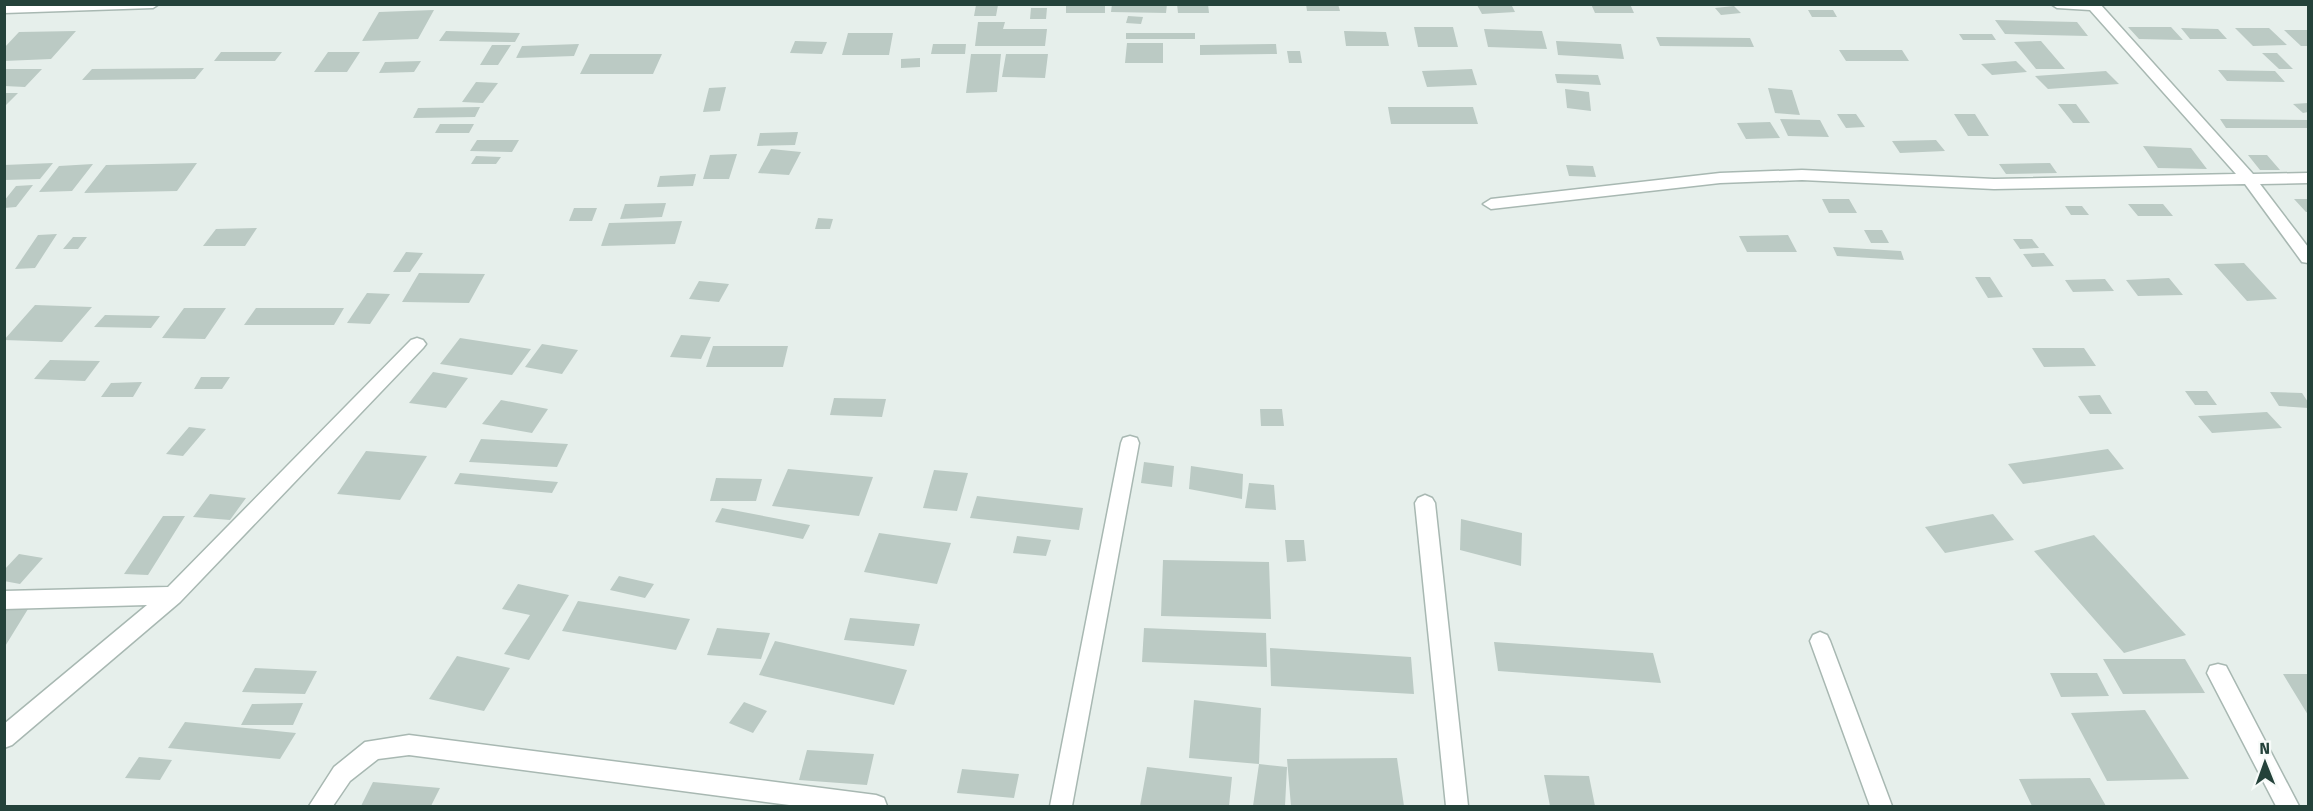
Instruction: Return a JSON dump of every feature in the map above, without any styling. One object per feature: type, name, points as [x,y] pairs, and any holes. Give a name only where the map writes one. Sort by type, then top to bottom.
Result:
[{"type":"street","points":[[10,10],[153,4]]},
{"type":"street","points":[[2057,4],[2092,5],[2248,178],[2308,258]]},
{"type":"street","points":[[1491,204],[1720,178],[1802,175],[1994,184],[2308,178]]},
{"type":"street","points":[[4,738],[173,596],[417,344]]},
{"type":"street","points":[[1061,807],[1130,443]]},
{"type":"street","points":[[1425,503],[1457,807]]},
{"type":"street","points":[[4,600],[173,596]]},
{"type":"street","points":[[1820,641],[1881,807]]},
{"type":"street","points":[[2218,673],[2288,807]]},
{"type":"street","points":[[320,807],[342,774],[373,749],[409,745],[876,807]]},
{"type":"building","points":[[1066,4],[1105,4],[1105,13],[1066,13]]},
{"type":"building","points":[[1112,4],[1167,4],[1166,13],[1111,12]]},
{"type":"building","points":[[1177,4],[1208,4],[1209,13],[1178,13]]},
{"type":"building","points":[[1306,4],[1338,4],[1340,11],[1307,11]]},
{"type":"building","points":[[1511,4],[1515,12],[1482,14],[1477,5]]},
{"type":"building","points":[[1591,4],[1630,4],[1634,13],[1595,13]]},
{"type":"building","points":[[976,5],[998,5],[996,16],[974,16]]},
{"type":"building","points":[[1734,6],[1741,13],[1721,15],[1715,8]]},
{"type":"building","points":[[1031,8],[1047,8],[1046,19],[1030,19]]},
{"type":"building","points":[[434,10],[418,39],[362,41],[379,12]]},
{"type":"building","points":[[1808,10],[1833,10],[1837,17],[1812,17]]},
{"type":"building","points":[[1128,16],[1143,17],[1141,24],[1126,23]]},
{"type":"building","points":[[1995,20],[2077,22],[2088,36],[2005,34]]},
{"type":"building","points":[[978,22],[1005,22],[1003,29],[1047,29],[1045,46],[975,46]]},
{"type":"building","points":[[1414,27],[1453,27],[1458,47],[1418,47]]},
{"type":"building","points":[[2128,27],[2171,27],[2183,40],[2139,39]]},
{"type":"building","points":[[2181,28],[2218,29],[2227,39],[2190,39]]},
{"type":"building","points":[[2235,28],[2269,28],[2287,45],[2253,46]]},
{"type":"building","points":[[1484,29],[1542,31],[1547,49],[1488,47]]},
{"type":"building","points":[[2284,30],[2308,30],[2308,46],[2301,46]]},
{"type":"building","points":[[76,31],[51,59],[4,61],[4,48],[19,32]]},
{"type":"building","points":[[446,31],[520,33],[515,42],[439,41]]},
{"type":"building","points":[[1344,31],[1386,32],[1389,46],[1346,46]]},
{"type":"building","points":[[848,33],[893,33],[889,55],[842,55]]},
{"type":"building","points":[[1126,33],[1195,33],[1195,39],[1126,39]]},
{"type":"building","points":[[1959,34],[1992,34],[1996,40],[1963,40]]},
{"type":"building","points":[[1656,37],[1750,38],[1754,47],[1660,46]]},
{"type":"building","points":[[795,41],[827,42],[822,54],[790,53]]},
{"type":"building","points":[[1556,41],[1621,44],[1624,59],[1558,55]]},
{"type":"building","points":[[2041,41],[2065,69],[2036,69],[2014,42]]},
{"type":"building","points":[[1127,43],[1163,43],[1163,63],[1125,63]]},
{"type":"building","points":[[579,44],[574,56],[516,58],[522,46]]},
{"type":"building","points":[[933,44],[966,44],[965,54],[931,54]]},
{"type":"building","points":[[1276,44],[1277,54],[1200,55],[1200,45]]},
{"type":"building","points":[[492,45],[511,45],[498,65],[480,65]]},
{"type":"building","points":[[1839,50],[1902,50],[1909,61],[1846,61]]},
{"type":"building","points":[[1287,51],[1300,51],[1302,63],[1289,63]]},
{"type":"building","points":[[221,52],[282,52],[275,61],[214,61]]},
{"type":"building","points":[[328,52],[360,52],[347,72],[314,72]]},
{"type":"building","points":[[2262,53],[2277,53],[2293,69],[2279,69]]},
{"type":"building","points":[[590,54],[662,54],[653,74],[580,74]]},
{"type":"building","points":[[971,54],[1001,54],[997,92],[966,93]]},
{"type":"building","points":[[1006,54],[1048,54],[1045,78],[1002,77]]},
{"type":"building","points":[[920,58],[920,67],[901,68],[901,59]]},
{"type":"building","points":[[421,61],[414,72],[379,73],[385,62]]},
{"type":"building","points":[[2016,61],[2027,72],[1992,75],[1981,64]]},
{"type":"building","points":[[204,68],[195,79],[82,80],[92,69]]},
{"type":"building","points":[[4,69],[42,69],[25,87],[4,86]]},
{"type":"building","points":[[1472,69],[1477,85],[1427,87],[1422,71]]},
{"type":"building","points":[[2218,70],[2275,71],[2285,82],[2227,81]]},
{"type":"building","points":[[2106,71],[2119,84],[2048,89],[2035,76]]},
{"type":"building","points":[[1555,74],[1598,75],[1601,85],[1557,83]]},
{"type":"building","points":[[476,82],[498,83],[483,103],[462,102]]},
{"type":"building","points":[[726,87],[720,111],[703,112],[709,88]]},
{"type":"building","points":[[1768,88],[1792,90],[1800,115],[1775,113]]},
{"type":"building","points":[[1565,89],[1589,92],[1591,111],[1567,108]]},
{"type":"building","points":[[4,93],[18,93],[4,107]]},
{"type":"building","points":[[2308,103],[2308,112],[2303,113],[2293,104]]},
{"type":"building","points":[[2058,104],[2076,104],[2090,123],[2073,123]]},
{"type":"building","points":[[480,107],[475,117],[413,118],[418,108]]},
{"type":"building","points":[[1388,107],[1473,107],[1478,124],[1391,124]]},
{"type":"building","points":[[1837,114],[1856,114],[1865,127],[1846,128]]},
{"type":"building","points":[[1954,114],[1975,114],[1989,136],[1968,136]]},
{"type":"building","points":[[1780,119],[1820,120],[1829,137],[1788,136]]},
{"type":"building","points":[[2220,119],[2308,120],[2308,128],[2226,128]]},
{"type":"building","points":[[1770,122],[1780,138],[1746,139],[1737,123]]},
{"type":"building","points":[[440,124],[474,124],[469,133],[435,133]]},
{"type":"building","points":[[798,132],[795,145],[757,146],[760,133]]},
{"type":"building","points":[[477,140],[519,140],[512,152],[470,151]]},
{"type":"building","points":[[1936,140],[1945,151],[1900,153],[1892,141]]},
{"type":"building","points":[[2143,146],[2191,148],[2207,169],[2158,168]]},
{"type":"building","points":[[771,149],[801,152],[789,175],[758,173]]},
{"type":"building","points":[[737,154],[729,179],[703,179],[710,155]]},
{"type":"building","points":[[2248,155],[2267,155],[2280,170],[2260,170]]},
{"type":"building","points":[[476,156],[501,157],[496,164],[471,164]]},
{"type":"building","points":[[53,163],[40,179],[4,180],[4,165]]},
{"type":"building","points":[[197,163],[177,191],[84,193],[106,165]]},
{"type":"building","points":[[2050,163],[2057,173],[2006,174],[1999,164]]},
{"type":"building","points":[[93,164],[72,191],[39,192],[59,166]]},
{"type":"building","points":[[1566,165],[1593,166],[1596,177],[1569,176]]},
{"type":"building","points":[[696,174],[693,186],[657,187],[660,176]]},
{"type":"building","points":[[33,185],[16,207],[4,208],[4,201],[16,186]]},
{"type":"building","points":[[1822,199],[1849,199],[1857,213],[1829,213]]},
{"type":"building","points":[[2294,199],[2308,199],[2308,212],[2306,212]]},
{"type":"building","points":[[666,203],[662,217],[620,219],[625,204]]},
{"type":"building","points":[[2128,204],[2163,204],[2173,216],[2138,216]]},
{"type":"building","points":[[2065,206],[2082,206],[2089,215],[2071,215]]},
{"type":"building","points":[[574,208],[597,208],[592,221],[569,221]]},
{"type":"building","points":[[818,218],[833,219],[830,229],[815,229]]},
{"type":"building","points":[[682,221],[675,244],[601,246],[609,223]]},
{"type":"building","points":[[257,228],[245,246],[203,246],[216,229]]},
{"type":"building","points":[[1864,230],[1882,230],[1889,243],[1871,243]]},
{"type":"building","points":[[57,234],[35,268],[15,269],[38,235]]},
{"type":"building","points":[[1788,235],[1797,252],[1747,252],[1739,236]]},
{"type":"building","points":[[73,237],[87,237],[78,249],[63,249]]},
{"type":"building","points":[[2013,239],[2032,239],[2039,248],[2020,249]]},
{"type":"building","points":[[1833,247],[1901,251],[1904,260],[1837,256]]},
{"type":"building","points":[[406,252],[423,253],[410,272],[393,272]]},
{"type":"building","points":[[2044,253],[2054,266],[2032,267],[2023,254]]},
{"type":"building","points":[[2244,263],[2277,299],[2247,301],[2214,264]]},
{"type":"building","points":[[419,273],[485,274],[469,303],[402,302]]},
{"type":"building","points":[[1975,277],[1990,277],[2003,297],[1988,298]]},
{"type":"building","points":[[2169,278],[2183,295],[2138,296],[2126,280]]},
{"type":"building","points":[[2105,279],[2114,291],[2073,292],[2065,280]]},
{"type":"building","points":[[699,281],[729,284],[719,302],[689,299]]},
{"type":"building","points":[[367,293],[390,294],[370,324],[347,323]]},
{"type":"building","points":[[35,305],[92,307],[62,342],[4,340]]},
{"type":"building","points":[[184,308],[226,308],[205,339],[162,338]]},
{"type":"building","points":[[256,308],[344,308],[334,325],[244,325]]},
{"type":"building","points":[[105,315],[160,316],[151,328],[94,327]]},
{"type":"building","points":[[681,335],[711,337],[701,359],[670,357]]},
{"type":"building","points":[[460,338],[531,349],[512,375],[440,364]]},
{"type":"building","points":[[542,344],[578,350],[562,374],[525,367]]},
{"type":"building","points":[[713,346],[788,346],[783,367],[706,367]]},
{"type":"building","points":[[2032,348],[2084,348],[2096,366],[2044,367]]},
{"type":"building","points":[[50,360],[100,361],[85,381],[34,379]]},
{"type":"building","points":[[433,372],[468,378],[446,408],[409,403]]},
{"type":"building","points":[[201,377],[230,377],[222,389],[194,389]]},
{"type":"building","points":[[142,382],[133,397],[101,397],[111,383]]},
{"type":"building","points":[[2185,391],[2207,391],[2217,405],[2195,405]]},
{"type":"building","points":[[2270,392],[2302,393],[2308,402],[2308,408],[2279,406]]},
{"type":"building","points":[[2100,395],[2112,414],[2090,414],[2078,396]]},
{"type":"building","points":[[834,398],[886,399],[882,417],[830,415]]},
{"type":"building","points":[[501,400],[548,409],[532,433],[482,424]]},
{"type":"building","points":[[1260,409],[1282,409],[1284,426],[1261,426]]},
{"type":"building","points":[[2267,412],[2282,428],[2212,433],[2198,416]]},
{"type":"building","points":[[189,427],[206,429],[183,456],[166,454]]},
{"type":"building","points":[[481,439],[568,444],[557,467],[469,462]]},
{"type":"building","points":[[2108,449],[2124,469],[2023,484],[2008,464]]},
{"type":"building","points":[[366,451],[427,456],[400,500],[337,494]]},
{"type":"building","points":[[1144,462],[1174,466],[1172,487],[1141,483]]},
{"type":"building","points":[[1191,466],[1243,474],[1242,499],[1189,489]]},
{"type":"building","points":[[788,469],[873,477],[859,516],[772,506]]},
{"type":"building","points":[[934,470],[968,473],[957,511],[923,508]]},
{"type":"building","points":[[460,473],[558,482],[552,493],[454,484]]},
{"type":"building","points":[[716,478],[762,479],[756,501],[710,501]]},
{"type":"building","points":[[1249,483],[1274,485],[1276,510],[1245,508]]},
{"type":"building","points":[[210,494],[246,498],[230,520],[193,517]]},
{"type":"building","points":[[977,496],[1083,508],[1079,530],[970,518]]},
{"type":"building","points":[[722,508],[810,525],[803,539],[715,522]]},
{"type":"building","points":[[1993,514],[2014,540],[1945,553],[1925,527]]},
{"type":"building","points":[[163,516],[185,516],[148,575],[124,574]]},
{"type":"building","points":[[1461,519],[1522,533],[1521,566],[1460,550]]},
{"type":"building","points":[[879,533],[951,543],[937,584],[864,572]]},
{"type":"building","points":[[2094,535],[2186,635],[2124,653],[2034,551]]},
{"type":"building","points":[[1017,536],[1051,540],[1046,556],[1013,553]]},
{"type":"building","points":[[1285,540],[1304,540],[1306,561],[1287,562]]},
{"type":"building","points":[[19,554],[43,558],[20,584],[4,581],[4,570]]},
{"type":"building","points":[[1163,560],[1269,562],[1271,619],[1161,616]]},
{"type":"building","points":[[619,576],[654,584],[645,598],[610,590]]},
{"type":"building","points":[[518,584],[569,595],[529,660],[504,654],[530,615],[502,609]]},
{"type":"building","points":[[578,601],[690,619],[676,650],[562,631]]},
{"type":"building","points":[[28,609],[4,648],[4,610]]},
{"type":"building","points":[[850,618],[920,624],[914,646],[844,640]]},
{"type":"building","points":[[717,628],[770,633],[761,659],[707,655]]},
{"type":"building","points":[[1144,628],[1266,633],[1267,667],[1142,662]]},
{"type":"building","points":[[775,641],[907,670],[894,705],[759,675]]},
{"type":"building","points":[[1494,642],[1653,653],[1661,683],[1498,671]]},
{"type":"building","points":[[1270,648],[1411,657],[1414,694],[1271,686]]},
{"type":"building","points":[[457,656],[510,668],[484,711],[429,699]]},
{"type":"building","points":[[2103,659],[2185,659],[2205,693],[2123,694]]},
{"type":"building","points":[[255,668],[317,671],[305,694],[242,692]]},
{"type":"building","points":[[2050,673],[2097,673],[2109,696],[2061,697]]},
{"type":"building","points":[[2283,674],[2308,674],[2308,715]]},
{"type":"building","points":[[1194,700],[1261,708],[1259,764],[1189,758]]},
{"type":"building","points":[[744,702],[767,711],[753,733],[729,723]]},
{"type":"building","points":[[303,703],[293,725],[241,725],[252,704]]},
{"type":"building","points":[[2145,710],[2189,779],[2107,781],[2071,713]]},
{"type":"building","points":[[185,722],[296,733],[280,759],[168,748]]},
{"type":"building","points":[[807,750],[874,754],[867,785],[799,780]]},
{"type":"building","points":[[139,757],[172,760],[160,780],[125,778]]},
{"type":"building","points":[[1397,758],[1404,806],[1291,806],[1287,759]]},
{"type":"building","points":[[1259,764],[1287,767],[1285,806],[1253,806]]},
{"type":"building","points":[[1147,767],[1232,777],[1229,806],[1140,806]]},
{"type":"building","points":[[962,769],[1019,774],[1014,798],[957,793]]},
{"type":"building","points":[[1544,775],[1589,776],[1595,806],[1550,806]]},
{"type":"building","points":[[2090,778],[2106,806],[2032,806],[2019,779]]},
{"type":"building","points":[[373,782],[440,788],[431,806],[361,806]]}]
